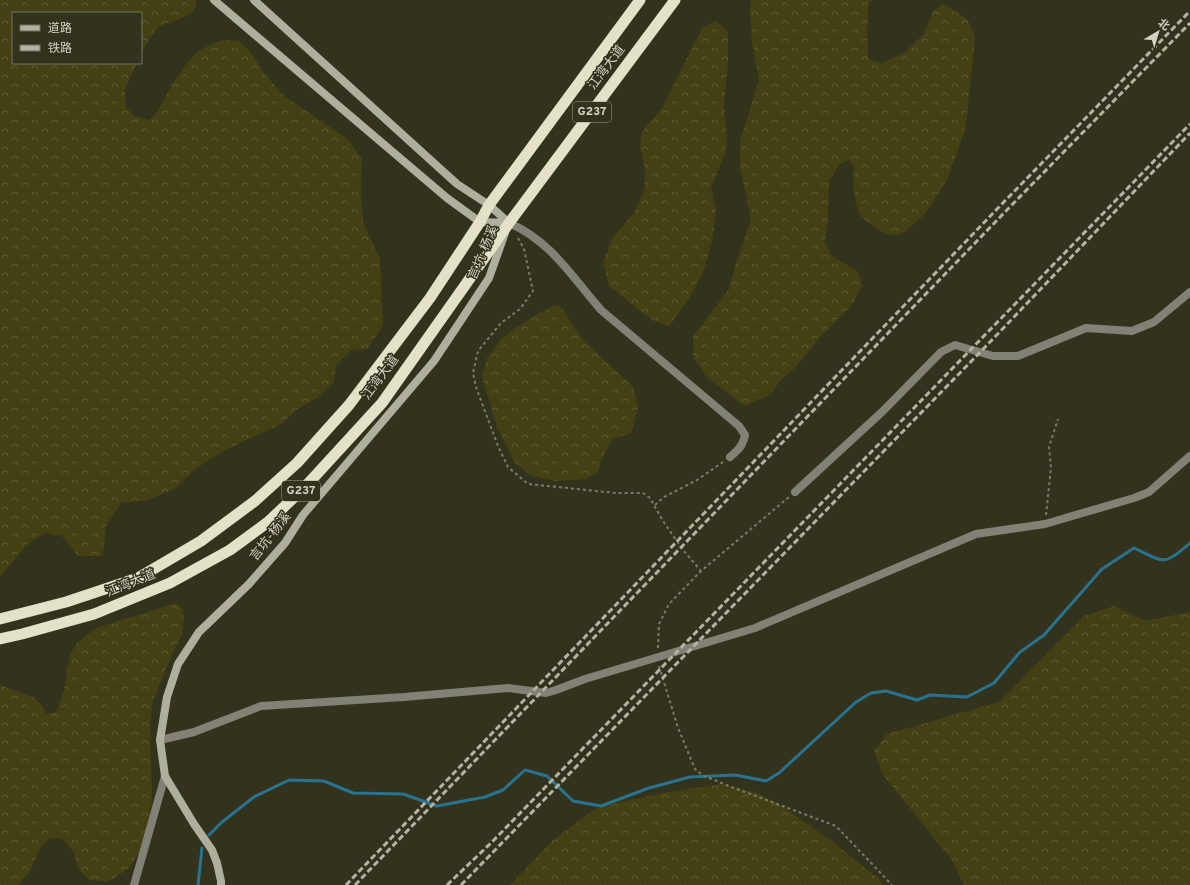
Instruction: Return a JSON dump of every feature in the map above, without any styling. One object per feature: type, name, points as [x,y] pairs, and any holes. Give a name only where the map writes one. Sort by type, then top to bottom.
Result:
[{"type":"highway","name":"江湾大道","points":[[0,619],[66,602],[138,578],[201,541],[255,501],[297,463],[349,405],[430,298],[480,222],[489,205],[640,0]]},
{"type":"highway","name":"江湾大道","points":[[0,639],[94,614],[170,583],[230,550],[268,522],[305,487],[382,402],[509,223],[675,0]]},
{"type":"main road","points":[[214,0],[447,198],[480,222],[509,223]]},
{"type":"main road","points":[[254,0],[457,184],[489,205],[509,223]]},
{"type":"main road","name":"言坑-杨溪","points":[[221,885],[222,882],[212,850],[194,824],[165,776],[160,740],[167,697],[178,664],[199,632],[249,584],[285,543],[303,514],[434,361],[489,278],[509,223]]},
{"type":"street","points":[[509,223],[524,230],[551,251],[601,310],[739,426],[745,435],[744,441],[739,450],[730,457]]},
{"type":"street","points":[[795,492],[884,411],[941,352],[955,344],[993,356],[1018,356],[1086,328],[1132,331],[1154,322],[1190,292]]},
{"type":"street","points":[[160,740],[194,732],[261,706],[404,697],[508,688],[546,693],[585,679],[755,628],[976,534],[1045,524],[1134,498],[1149,492],[1190,456]]},
{"type":"street","points":[[134,885],[165,776]]},
{"type":"path","points":[[509,223],[524,249],[533,291],[520,310],[501,323],[478,351],[473,373],[476,387],[498,446],[508,467],[528,484],[576,490],[643,494],[650,498],[663,521],[683,550],[701,572]]},
{"type":"path","points":[[1045,524],[1050,467],[1049,446],[1058,419]]},
{"type":"path","points":[[655,505],[664,497],[697,480],[730,457]]},
{"type":"path","points":[[795,492],[701,572],[669,604],[659,624],[657,658],[678,728],[694,769],[702,775],[836,826],[892,885]]},
{"type":"green space","points":[[0,0],[196,0],[193,11],[189,15],[158,28],[142,53],[142,12],[12,12],[12,64],[137,64],[125,89],[126,107],[136,117],[149,120],[155,115],[184,67],[198,51],[224,40],[239,41],[250,51],[264,73],[284,96],[348,139],[362,159],[361,192],[363,222],[380,259],[383,326],[367,349],[351,350],[336,365],[334,382],[320,396],[298,409],[281,424],[225,450],[195,469],[175,489],[147,500],[121,503],[106,526],[103,556],[78,556],[61,535],[44,533],[27,545],[0,577]]},
{"type":"green space","points":[[751,0],[873,0],[869,3],[867,30],[868,59],[882,63],[904,53],[924,34],[933,11],[944,4],[967,19],[975,37],[966,125],[947,180],[925,214],[901,235],[885,234],[861,217],[856,204],[853,183],[854,166],[849,160],[840,164],[829,181],[828,218],[825,243],[832,256],[857,271],[863,285],[851,306],[822,335],[795,368],[780,381],[770,395],[744,406],[707,377],[693,357],[693,337],[729,289],[751,219],[740,168],[740,141],[759,80],[752,42],[750,10]]},
{"type":"green space","points":[[716,21],[728,32],[728,64],[724,104],[727,139],[725,154],[711,188],[716,208],[713,237],[704,270],[689,299],[669,326],[652,320],[609,286],[603,262],[612,239],[635,211],[644,190],[645,171],[640,146],[642,132],[662,108],[702,28]]},
{"type":"green space","points":[[555,305],[561,307],[583,340],[633,387],[638,407],[631,433],[613,439],[602,458],[598,472],[586,479],[556,481],[532,476],[515,463],[497,427],[482,377],[487,358],[503,337],[532,317]]},
{"type":"green space","points":[[176,603],[182,608],[184,618],[182,635],[173,652],[153,701],[150,724],[152,799],[148,826],[140,850],[129,868],[108,882],[89,880],[78,868],[73,851],[63,839],[50,838],[41,847],[29,873],[18,885],[0,885],[0,685],[35,698],[42,706],[46,714],[56,712],[64,691],[70,654],[78,642],[96,628]]},
{"type":"green space","points":[[1114,606],[1145,621],[1190,612],[1190,885],[964,885],[951,859],[883,775],[874,751],[887,734],[999,702],[1084,616]]},
{"type":"green space","points":[[721,784],[755,792],[779,804],[829,839],[879,879],[884,885],[510,885],[553,840],[598,807],[663,793]]},
{"type":"waterway","points":[[209,835],[222,822],[254,797],[289,780],[324,781],[353,793],[403,794],[437,806],[485,797],[503,790],[525,770],[547,776],[573,801],[601,806],[649,788],[690,777],[735,775],[766,781],[779,773],[856,702],[871,693],[886,691],[917,700],[930,695],[967,697],[994,683],[1020,652],[1044,635],[1102,569],[1134,548],[1163,560],[1174,556],[1190,543]]},
{"type":"waterway","points":[[198,885],[202,848]]},
{"type":"railway","points":[[346,885],[999,207],[1190,11]]},
{"type":"railway","points":[[355,885],[1004,213],[1190,23]]},
{"type":"railway","points":[[447,885],[492,842],[1190,124]]},
{"type":"railway","points":[[461,885],[990,342],[1190,133]]}]
